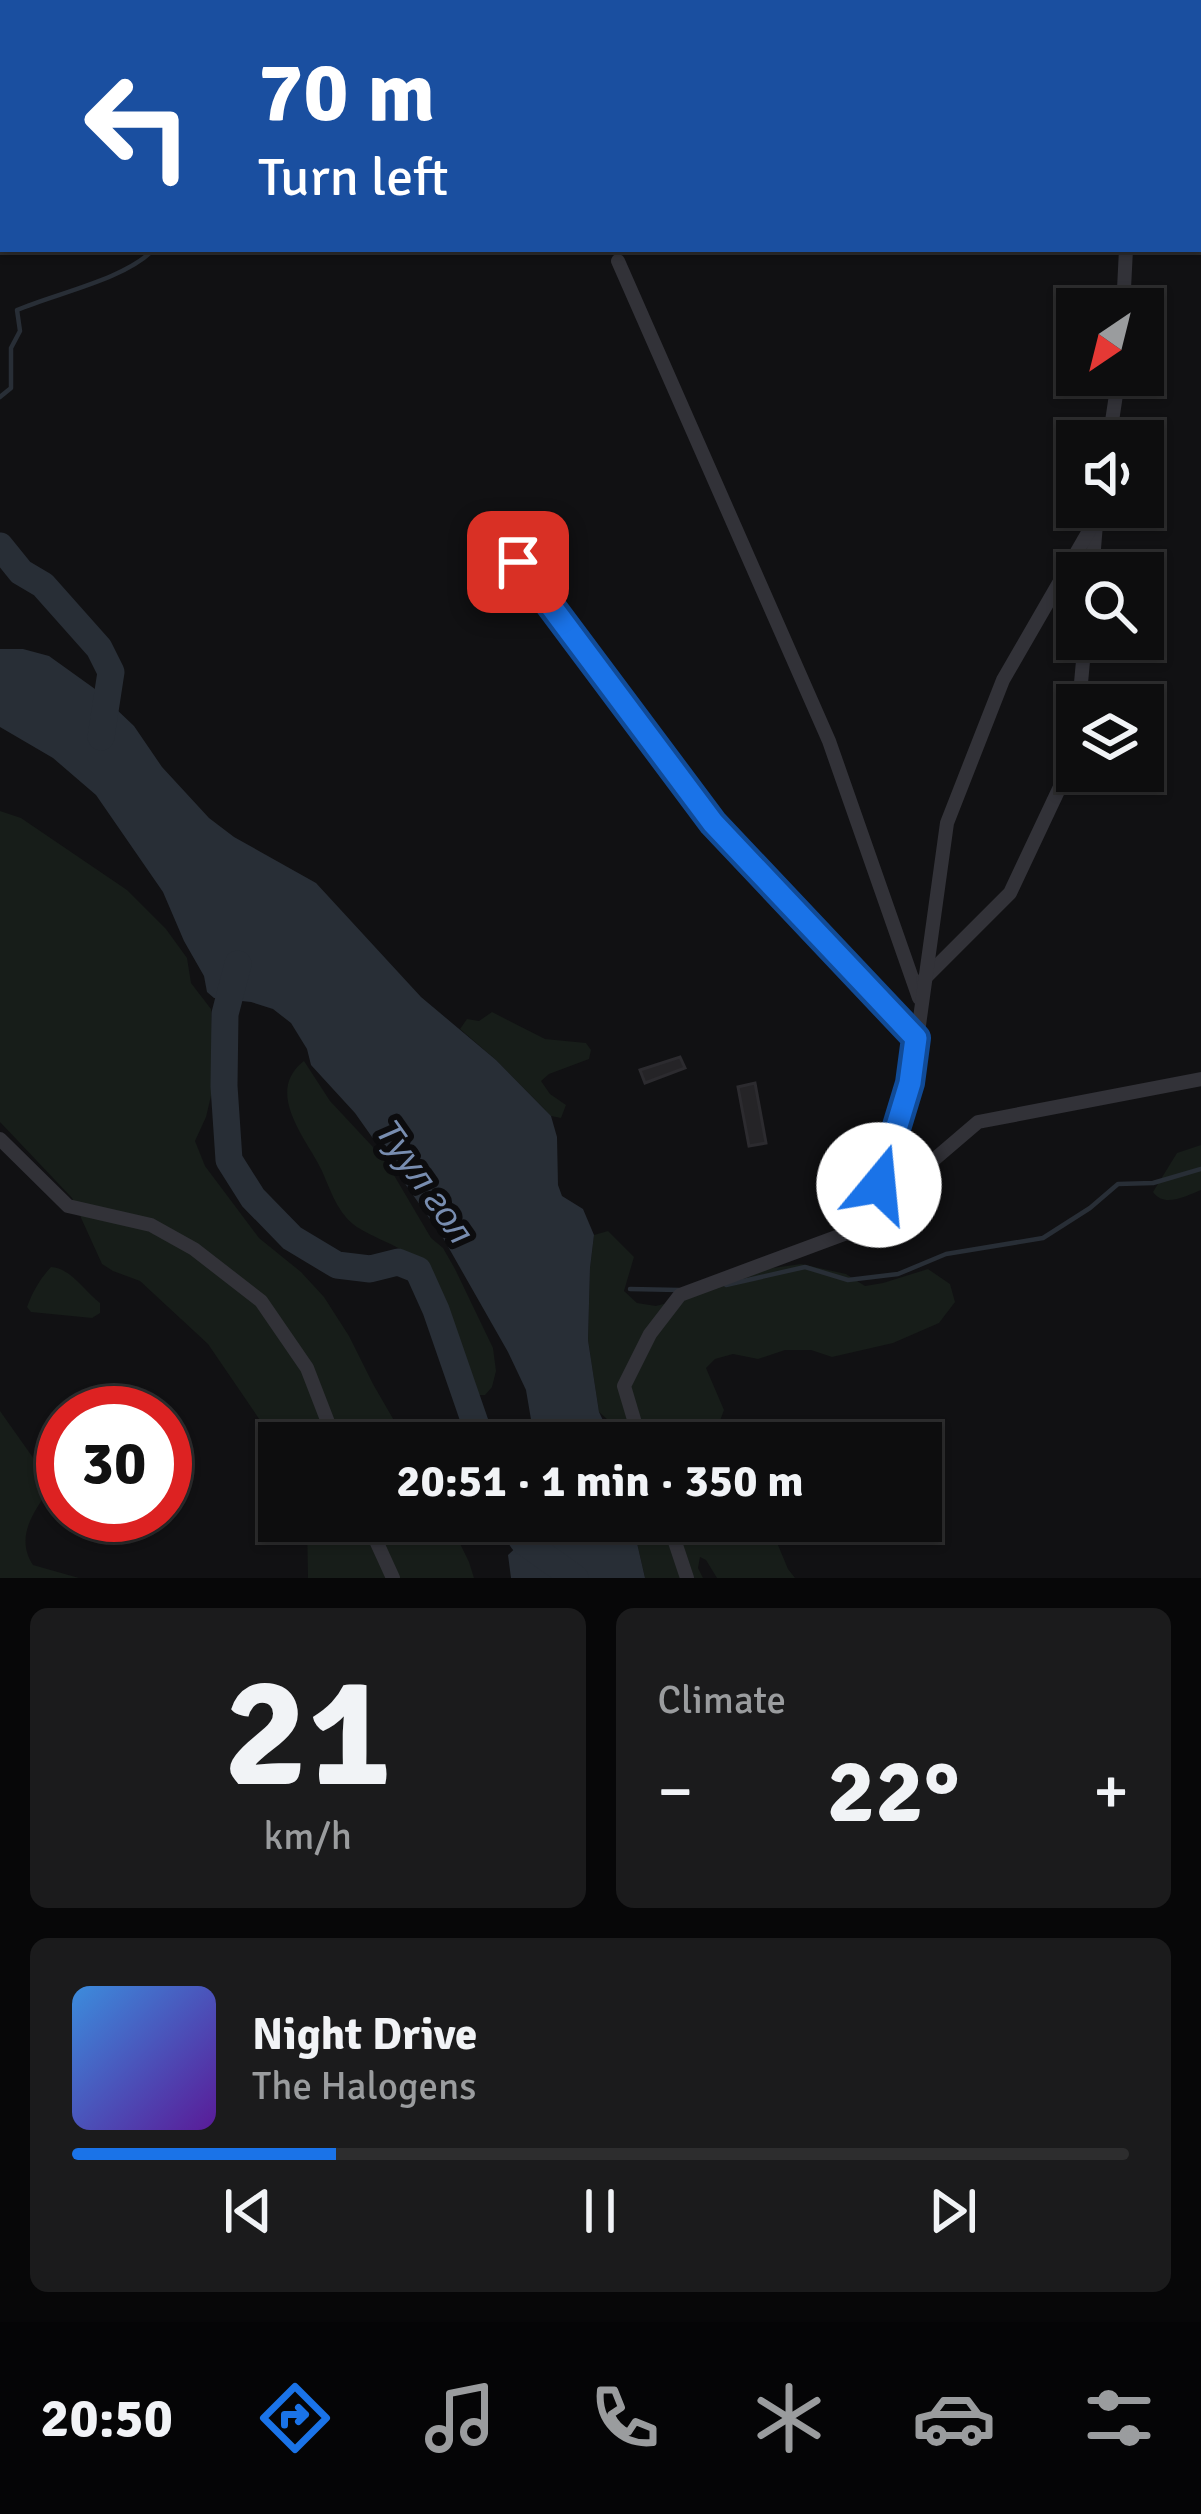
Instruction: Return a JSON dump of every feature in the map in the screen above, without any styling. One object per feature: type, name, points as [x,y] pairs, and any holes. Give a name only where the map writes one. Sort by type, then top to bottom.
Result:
[{"type":"street","points":[[1124,288],[1126,252]]},
{"type":"street","points":[[618,261],[829,741],[920,1003]]},
{"type":"street","points":[[848,1233],[879,1185],[910,1083],[947,823],[1003,680],[1089,528]]},
{"type":"street","points":[[518,562],[713,823],[916,1038]]},
{"type":"street","points":[[923,980],[1010,893],[1058,792]]},
{"type":"street","points":[[635,1422],[624,1386],[650,1334],[680,1294],[848,1233],[978,1122],[1201,1079]]},
{"type":"street","points":[[0,1139],[68,1206],[151,1225],[194,1249],[261,1301],[307,1368],[328,1422]]},
{"type":"street","points":[[377,1542],[393,1578]]},
{"type":"street","points":[[675,1542],[687,1578]]},
{"type":"shaded area","points":[[0,811],[21,818],[127,890],[187,958],[191,983],[211,1009],[214,1083],[195,1141],[205,1166],[259,1238],[324,1297],[395,1422],[261,1422],[208,1344],[140,1281],[102,1264],[72,1198],[0,1122]]},
{"type":"shaded area","points":[[492,1012],[545,1039],[586,1043],[591,1050],[589,1059],[541,1081],[566,1105],[561,1118],[551,1116],[460,1029],[467,1019],[479,1021]]},
{"type":"shaded area","points":[[304,1061],[330,1101],[385,1160],[455,1269],[493,1348],[496,1371],[485,1395],[479,1395],[470,1380],[441,1299],[424,1268],[409,1254],[353,1224],[338,1205],[288,1101],[293,1073]]},
{"type":"shaded area","points":[[1201,1145],[1201,1190],[1176,1199],[1158,1197],[1153,1192],[1177,1153]]},
{"type":"shaded area","points":[[608,1231],[634,1257],[624,1291],[637,1303],[656,1306],[758,1270],[801,1264],[846,1274],[865,1286],[928,1269],[950,1284],[955,1302],[939,1323],[893,1343],[832,1357],[811,1350],[785,1350],[758,1359],[733,1354],[715,1359],[706,1368],[724,1410],[720,1422],[610,1422],[599,1412],[588,1340],[594,1235]]},
{"type":"shaded area","points":[[51,1267],[77,1281],[100,1303],[100,1313],[92,1318],[31,1312],[27,1307]]},
{"type":"shaded area","points":[[0,1411],[36,1462],[36,1511],[26,1535],[28,1555],[33,1565],[79,1578],[0,1578]]},
{"type":"shaded area","points":[[307,1542],[459,1542],[474,1578],[308,1578]]},
{"type":"shaded area","points":[[637,1542],[777,1542],[795,1578],[717,1578],[700,1557],[703,1578],[645,1578]]},
{"type":"water","points":[[0,649],[49,656],[95,689],[134,726],[162,767],[209,818],[316,883],[421,997],[496,1060],[551,1116],[557,1137],[558,1185],[562,1196],[583,1209],[594,1235],[588,1340],[604,1422],[531,1422],[526,1390],[508,1352],[442,1236],[355,1113],[311,1065],[291,1023],[273,1009],[214,998],[207,992],[204,976],[163,892],[96,795],[53,758],[0,727]]},
{"type":"water","points":[[522,1542],[637,1542],[645,1578],[511,1578],[508,1555]]},
{"type":"building","points":[[680,1057],[685,1068],[645,1083],[640,1070]]},
{"type":"building","points":[[755,1083],[766,1143],[749,1146],[738,1087]]},
{"type":"waterway","points":[[0,397],[11,388],[11,348],[20,331],[17,310],[109,277],[151,252]]},
{"type":"waterway","points":[[0,546],[21,572],[43,585],[99,648],[111,672],[101,737]]},
{"type":"waterway","name":"Туул гол","points":[[238,964],[225,1014],[229,1160],[253,1198],[292,1238],[337,1265],[370,1269],[398,1262],[418,1270],[475,1422]]},
{"type":"waterway","points":[[726,1285],[805,1267],[848,1280],[898,1274],[946,1254],[1043,1238],[1118,1184],[1153,1183],[1201,1169]]},
{"type":"waterway","points":[[630,1289],[679,1290]]},
{"type":"waterway","name":"Туул гол","points":[[524,1542],[575,1578]]},
{"type":"route","points":[[518,562],[713,823],[916,1038],[910,1083],[879,1185]]}]
